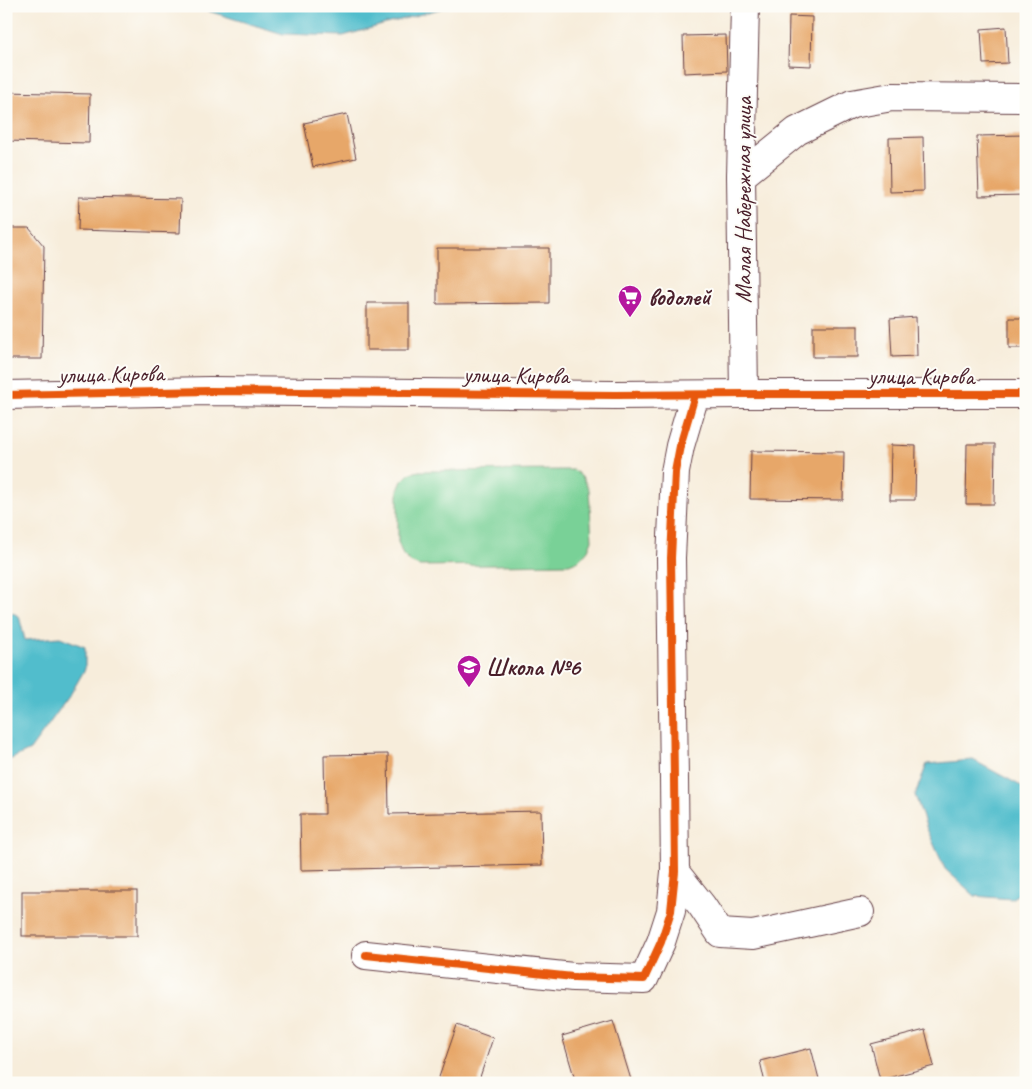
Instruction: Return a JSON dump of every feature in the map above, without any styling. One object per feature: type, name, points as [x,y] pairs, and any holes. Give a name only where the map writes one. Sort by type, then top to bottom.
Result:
[{"type":"street","name":"Малая Набережная улица","points":[[744,394],[741,176],[745,6]]},
{"type":"street","points":[[741,176],[797,130],[852,104],[892,97],[1026,98]]},
{"type":"street","name":"улица Кирова","points":[[6,395],[210,391],[615,395],[1026,394]]},
{"type":"street","points":[[366,955],[572,977],[644,979],[661,942],[672,911],[674,779],[670,558],[675,472],[680,446],[695,395]]},
{"type":"street","points":[[674,872],[702,906],[720,933],[753,935],[860,912]]},
{"type":"green space","points":[[574,470],[583,478],[589,490],[592,540],[588,550],[579,560],[569,564],[419,566],[410,562],[403,555],[398,542],[398,490],[402,481],[409,474],[419,471]]},
{"type":"water","points":[[192,6],[450,6],[343,36],[283,34]]},
{"type":"water","points":[[6,610],[19,616],[25,640],[60,637],[85,647],[85,669],[70,695],[30,750],[7,761]]},
{"type":"water","points":[[973,760],[1026,789],[1026,889],[1011,899],[975,896],[945,869],[927,829],[915,795],[927,764]]},
{"type":"building","points":[[789,16],[812,17],[811,66],[788,65]]},
{"type":"building","points":[[1006,27],[1008,63],[983,64],[981,29]]},
{"type":"building","points":[[726,35],[727,71],[684,73],[683,36]]},
{"type":"building","points":[[6,92],[90,94],[89,143],[6,141]]},
{"type":"building","points":[[347,114],[356,158],[313,167],[304,123]]},
{"type":"building","points":[[1024,135],[1026,195],[979,196],[977,136]]},
{"type":"building","points":[[923,137],[924,191],[890,192],[889,138]]},
{"type":"building","points":[[79,197],[181,199],[180,233],[78,230]]},
{"type":"building","points":[[6,228],[29,228],[44,246],[42,359],[6,359]]},
{"type":"building","points":[[437,248],[549,248],[549,303],[437,304]]},
{"type":"building","points":[[367,303],[409,303],[409,350],[367,350]]},
{"type":"building","points":[[916,317],[917,356],[892,357],[890,319]]},
{"type":"building","points":[[1009,318],[1026,318],[1026,348],[1009,348]]},
{"type":"building","points":[[813,326],[858,326],[858,357],[813,357]]},
{"type":"building","points":[[967,444],[995,444],[994,504],[966,504]]},
{"type":"building","points":[[891,445],[916,446],[915,500],[890,500]]},
{"type":"building","points":[[751,451],[844,452],[843,500],[750,499]]},
{"type":"building","points":[[388,754],[389,814],[541,811],[542,865],[301,870],[300,814],[325,814],[324,755]]},
{"type":"building","points":[[22,891],[137,891],[137,936],[22,936]]},
{"type":"building","points":[[613,1021],[632,1083],[576,1083],[562,1036]]},
{"type":"building","points":[[457,1025],[493,1038],[478,1083],[437,1083]]},
{"type":"building","points":[[925,1030],[934,1066],[880,1080],[871,1044]]},
{"type":"building","points":[[811,1048],[820,1083],[765,1083],[760,1061]]},
{"type":"cycle path","points":[[6,395],[210,391],[615,395],[1026,394]]},
{"type":"cycle path","points":[[366,955],[573,977],[644,979],[661,942],[671,911],[675,872],[671,558],[675,472],[680,446],[695,395]]},
{"type":"place","name":"водолей","points":[[630,318]]},
{"type":"place","name":"Школа №6","points":[[469,688]]}]
